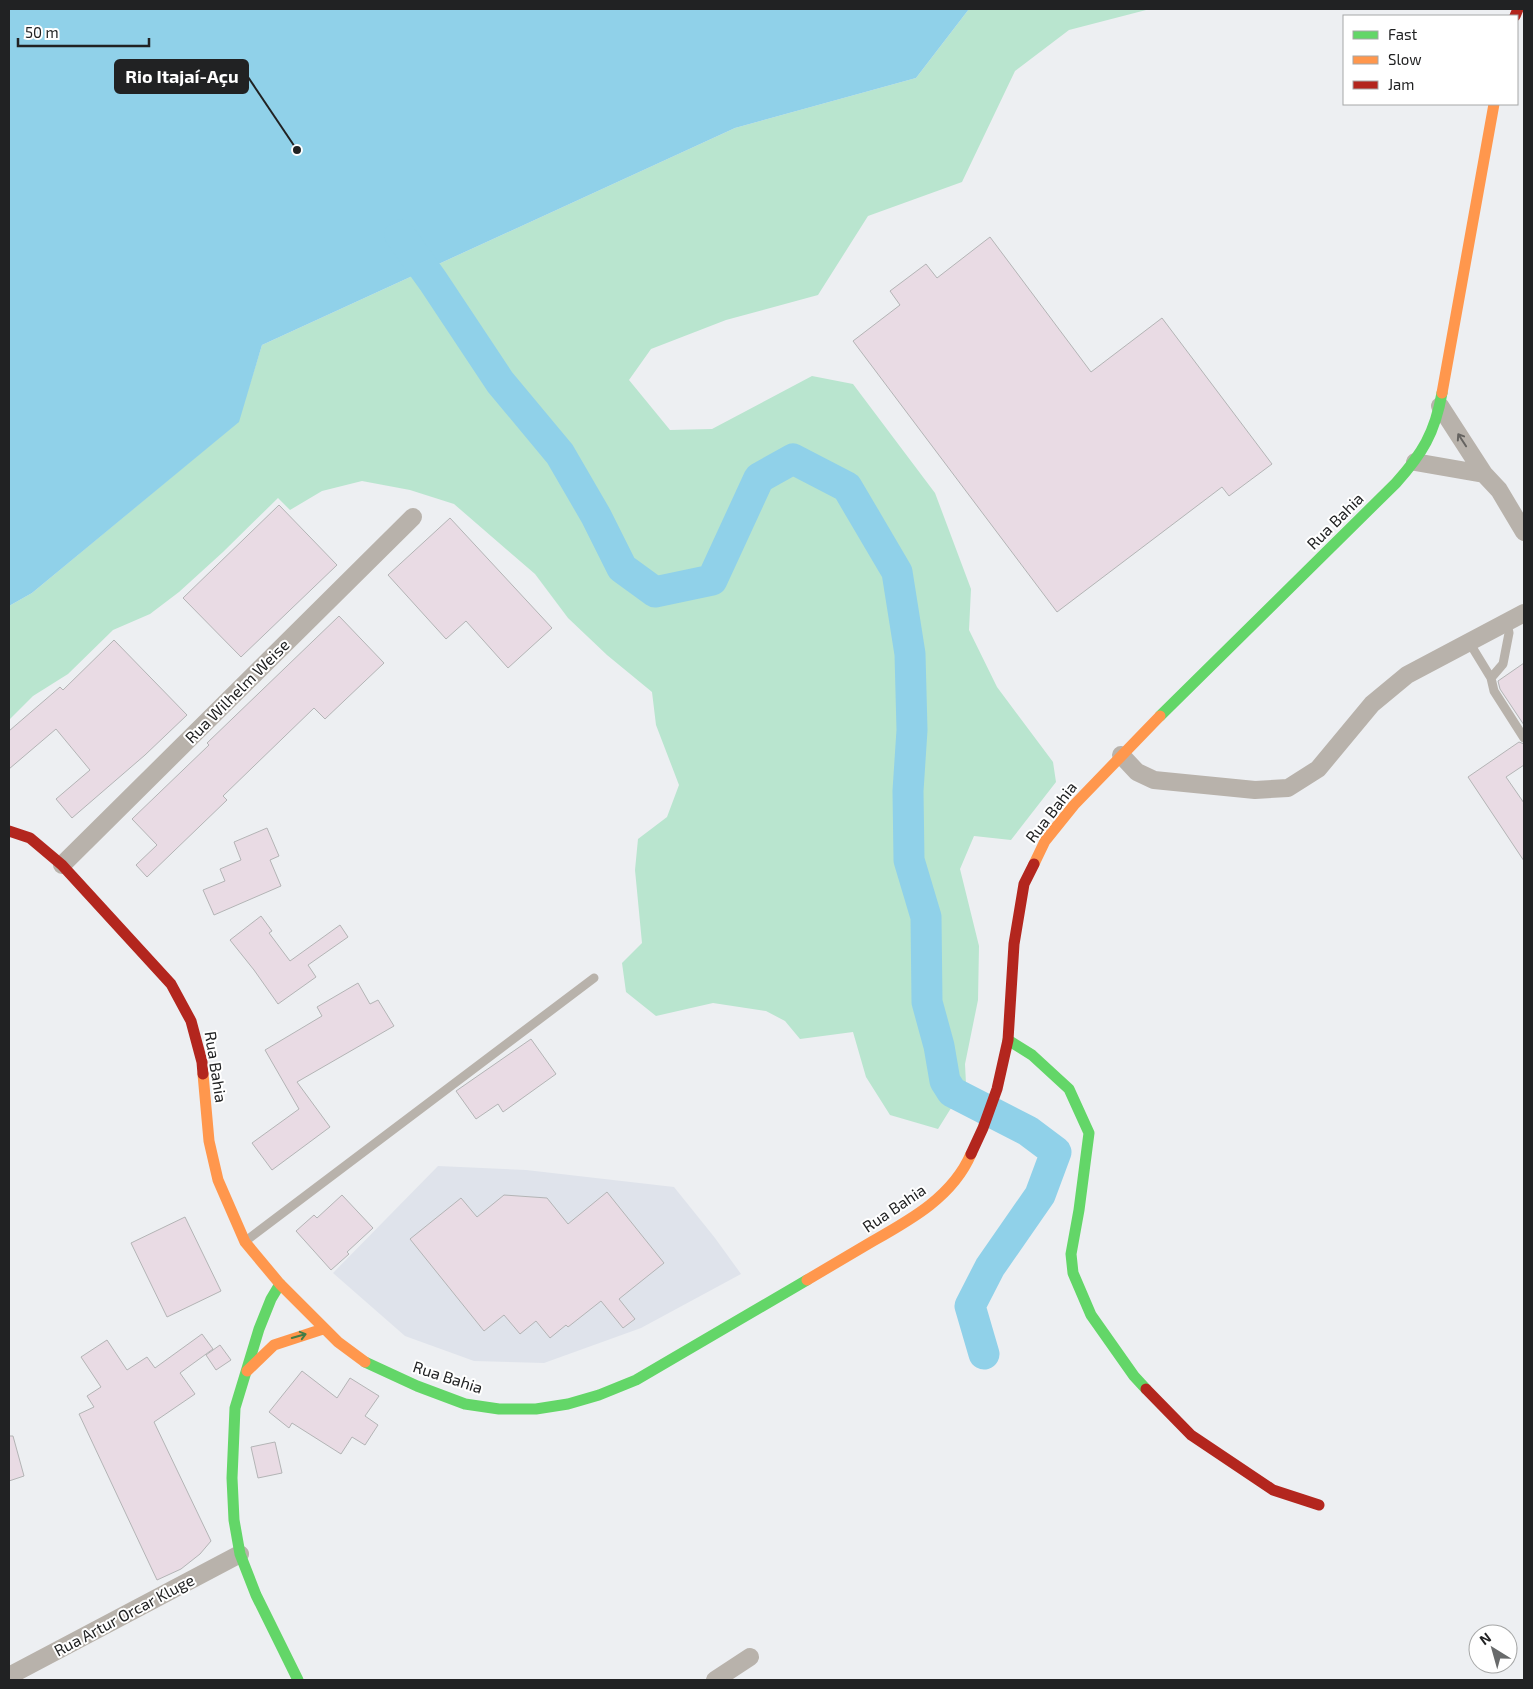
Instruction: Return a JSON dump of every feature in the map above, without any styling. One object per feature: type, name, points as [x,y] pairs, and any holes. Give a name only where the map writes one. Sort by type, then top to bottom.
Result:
[{"type":"main road","name":"Rua Bahia","points":[[9,830],[30,838],[62,865],[171,984],[192,1021],[202,1062],[209,1142],[218,1180],[245,1242],[280,1284],[338,1342],[367,1363],[417,1386],[465,1404],[499,1409],[536,1409],[568,1404],[599,1395],[636,1380],[913,1218],[942,1196],[967,1164],[997,1089],[1008,1040],[1014,944],[1024,884],[1045,841],[1074,805],[1122,755],[1396,483],[1415,462],[1429,439],[1440,406],[1494,105]]},
{"type":"main road","points":[[1008,1040],[1032,1055],[1069,1089],[1089,1133],[1071,1254],[1073,1274],[1091,1315],[1134,1376],[1191,1434],[1273,1490],[1319,1505]]},
{"type":"main road","points":[[280,1284],[271,1299],[260,1329],[235,1408],[232,1478],[234,1520],[240,1554],[256,1595],[298,1680]]},
{"type":"main road","points":[[260,1329],[274,1345]]},
{"type":"main road","points":[[245,1373],[274,1345],[324,1329]]},
{"type":"street","points":[[1440,406],[1484,474],[1499,490],[1524,532]]},
{"type":"street","points":[[1415,462],[1484,474]]},
{"type":"street","name":"Rua Wilhelm Weise","points":[[62,865],[412,517]]},
{"type":"street","points":[[1122,755],[1137,772],[1154,780],[1255,790],[1288,788],[1318,769],[1372,704],[1407,675],[1524,614]]},
{"type":"street","name":"Rua Artur Orcar Kluge","points":[[9,1676],[240,1554]]},
{"type":"street","points":[[716,1680],[750,1657]]},
{"type":"lane","points":[[1491,678],[1503,664],[1509,633],[1507,622]]},
{"type":"lane","points":[[1469,642],[1491,678],[1494,691],[1524,738]]},
{"type":"lane","points":[[245,1242],[594,978]]},
{"type":"shaded area","points":[[438,1166],[526,1170],[674,1187],[741,1274],[641,1328],[544,1363],[474,1361],[405,1336],[333,1273]]},
{"type":"green space","points":[[969,9],[1150,9],[1069,30],[1015,71],[962,182],[868,216],[818,295],[726,320],[651,349],[629,380],[670,430],[712,429],[812,376],[853,384],[935,493],[971,589],[969,630],[997,687],[1053,762],[1056,782],[1011,840],[974,836],[960,869],[979,946],[978,1000],[965,1064],[966,1084],[938,1129],[890,1115],[866,1077],[853,1032],[800,1039],[785,1021],[766,1011],[713,1003],[656,1016],[626,992],[622,963],[642,943],[635,870],[638,839],[667,817],[679,785],[656,725],[652,692],[607,655],[568,618],[535,574],[454,504],[410,490],[362,481],[322,491],[290,510],[278,498],[179,592],[150,614],[113,630],[68,674],[33,696],[9,720],[9,606],[32,593],[238,422],[262,345],[735,128],[916,78]]},
{"type":"water","points":[[9,9],[969,9],[916,78],[735,128],[262,345],[239,422],[32,593],[9,606]]},
{"type":"building","points":[[990,237],[1091,372],[1162,318],[1272,464],[1229,496],[1222,487],[1057,612],[853,341],[900,305],[890,291],[926,264],[937,278]]},
{"type":"building","points":[[279,505],[337,565],[241,657],[183,598]]},
{"type":"building","points":[[450,518],[552,628],[508,668],[466,621],[446,639],[388,575]]},
{"type":"building","points":[[339,616],[384,663],[325,719],[314,708],[223,796],[227,800],[147,877],[136,865],[157,845],[132,819],[209,745],[207,743]]},
{"type":"building","points":[[114,640],[187,715],[145,755],[72,818],[56,799],[90,770],[56,729],[9,769],[9,731],[60,687],[63,690]]},
{"type":"building","points":[[1524,663],[1524,725],[1500,689],[1498,681]]},
{"type":"building","points":[[1519,742],[1524,744],[1524,765],[1506,777],[1524,803],[1524,861],[1468,777]]},
{"type":"building","points":[[267,828],[279,856],[270,860],[281,886],[214,915],[203,890],[225,881],[220,869],[241,860],[234,842]]},
{"type":"building","points":[[261,916],[272,931],[269,933],[290,961],[340,925],[348,937],[308,965],[316,977],[278,1004],[230,940]]},
{"type":"building","points":[[358,983],[370,1004],[378,1000],[394,1026],[297,1082],[330,1127],[272,1170],[252,1143],[299,1109],[265,1050],[322,1016],[317,1007]]},
{"type":"building","points":[[531,1039],[556,1074],[503,1112],[498,1104],[476,1119],[456,1091]]},
{"type":"building","points":[[607,1192],[664,1263],[619,1299],[635,1319],[623,1328],[601,1301],[568,1327],[566,1325],[550,1338],[536,1321],[520,1334],[504,1315],[484,1331],[410,1239],[461,1198],[477,1217],[504,1195],[547,1198],[568,1224]]},
{"type":"building","points":[[342,1195],[373,1228],[331,1270],[296,1231],[314,1215],[317,1218]]},
{"type":"building","points":[[185,1217],[221,1291],[167,1317],[131,1243]]},
{"type":"building","points":[[202,1334],[213,1349],[180,1373],[195,1394],[154,1422],[211,1541],[200,1554],[181,1569],[157,1580],[79,1414],[94,1407],[87,1396],[101,1387],[81,1357],[107,1340],[127,1370],[147,1357],[155,1368]]},
{"type":"building","points":[[220,1345],[231,1360],[216,1370],[206,1355]]},
{"type":"building","points":[[302,1371],[337,1398],[350,1378],[379,1396],[365,1416],[378,1425],[365,1445],[352,1437],[341,1454],[292,1423],[289,1428],[269,1412]]},
{"type":"building","points":[[9,1436],[13,1436],[24,1476],[9,1481]]},
{"type":"building","points":[[275,1442],[282,1473],[258,1478],[251,1447]]},
{"type":"waterway","points":[[400,235],[500,382],[560,454],[596,516],[622,568],[655,592],[712,580],[759,478],[793,459],[847,487],[897,572],[910,654],[912,730],[908,791],[909,860],[926,917],[927,1002],[939,1046],[945,1081],[952,1092],[1028,1131],[1056,1152],[1040,1195],[990,1267],[970,1306],[984,1354]]},
{"type":"traffic: fast","points":[[1160,716],[1396,483],[1426,442],[1436,420],[1442,393]]},
{"type":"traffic: fast","points":[[1008,1040],[1032,1055],[1069,1089],[1089,1133],[1071,1254],[1073,1273],[1091,1315],[1134,1376],[1146,1389]]},
{"type":"traffic: fast","points":[[365,1362],[417,1386],[465,1404],[499,1409],[536,1409],[568,1404],[599,1395],[636,1380],[807,1280]]},
{"type":"traffic: fast","points":[[280,1284],[271,1299],[259,1329],[235,1408],[232,1478],[234,1520],[240,1554],[256,1595],[298,1680]]},
{"type":"traffic: slow","points":[[1442,393],[1494,105]]},
{"type":"traffic: slow","points":[[1034,864],[1045,841],[1074,805],[1160,716]]},
{"type":"traffic: slow","points":[[203,1074],[209,1141],[218,1180],[245,1242],[280,1284],[338,1342],[365,1362]]},
{"type":"traffic: slow","points":[[807,1280],[902,1224],[930,1205],[954,1182],[971,1154]]},
{"type":"traffic: slow","points":[[247,1371],[274,1345],[323,1329]]},
{"type":"traffic: jam","points":[[1515,15],[1518,9]]},
{"type":"traffic: jam","points":[[9,831],[30,838],[62,865],[171,984],[191,1021],[202,1062],[203,1074]]},
{"type":"traffic: jam","points":[[971,1154],[997,1089],[1008,1040],[1014,944],[1024,884],[1034,864]]},
{"type":"traffic: jam","points":[[1146,1389],[1191,1435],[1273,1490],[1319,1505]]},
{"type":"place","name":"Rio Itajaí-Açu","points":[[297,150]]}]
